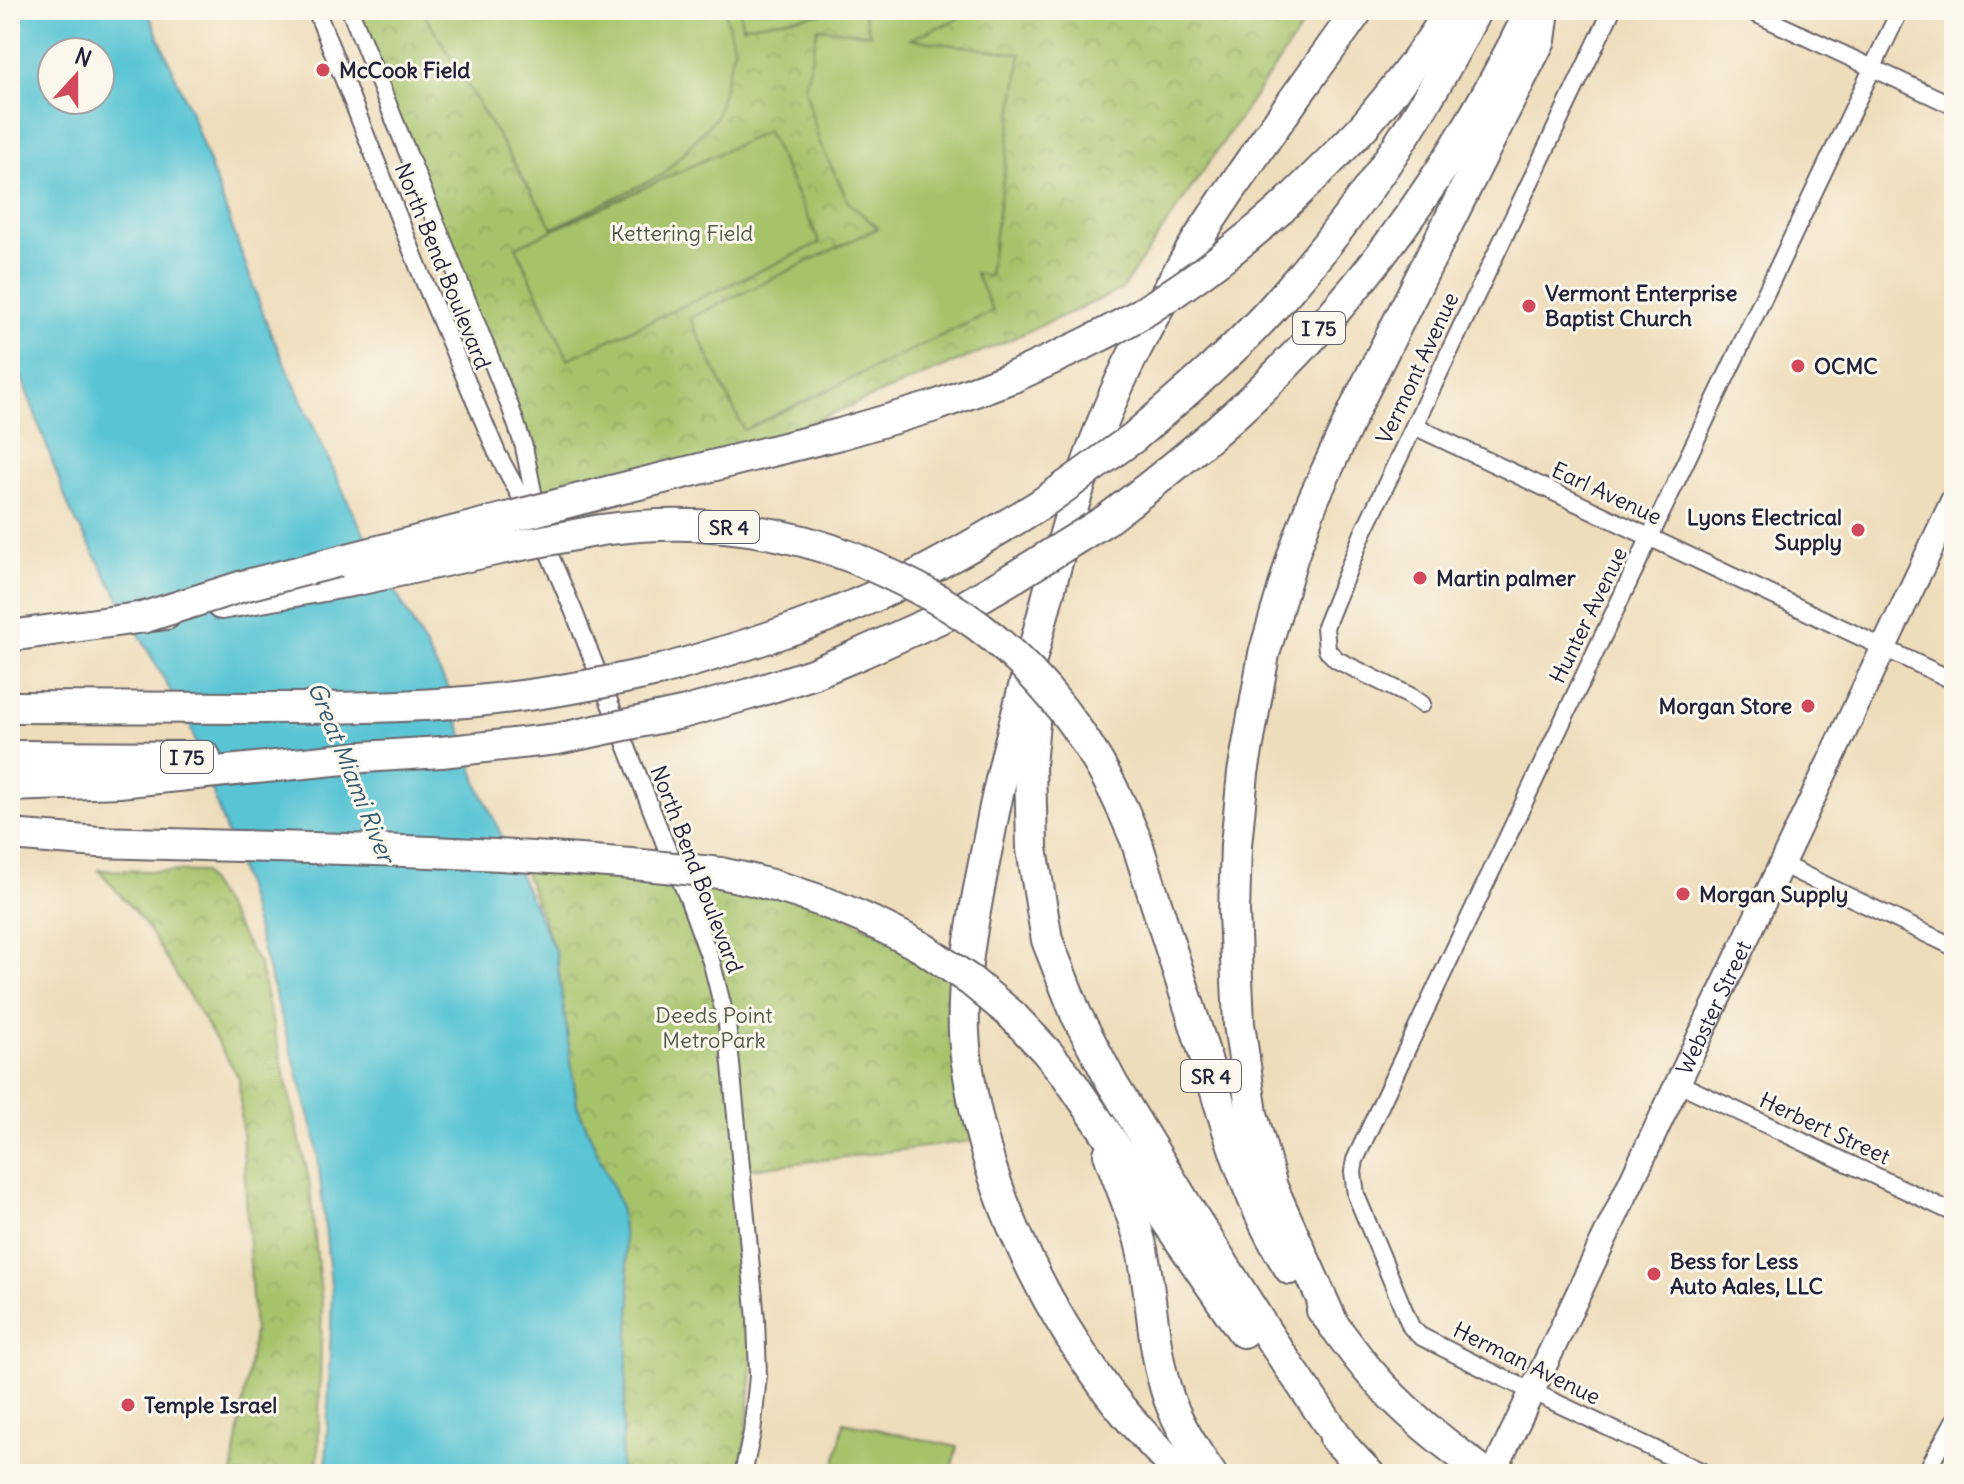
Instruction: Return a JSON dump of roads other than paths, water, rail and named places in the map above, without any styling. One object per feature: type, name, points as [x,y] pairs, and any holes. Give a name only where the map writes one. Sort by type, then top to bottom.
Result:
[{"type":"highway","points":[[1181,1474],[1139,1430],[1102,1384],[1064,1327],[1014,1230],[981,1140],[966,1059],[963,1005],[999,786],[1068,525],[1103,423],[1135,352],[1199,238],[1358,10]]},
{"type":"highway","points":[[142,618],[243,586],[840,434],[935,406],[1013,377],[1069,351],[1149,308],[1226,255],[1281,209],[1367,122],[1451,10]]},
{"type":"highway","name":"I 75","points":[[10,707],[344,708],[413,706],[540,694],[662,670],[778,635],[875,596],[973,545],[1041,504],[1133,438],[1231,349],[1310,265],[1368,189],[1433,88],[1476,10]]},
{"type":"highway","name":"I 75","points":[[10,756],[363,757],[530,743],[682,713],[775,686],[855,656],[958,610],[1106,520],[1161,478],[1238,411],[1297,353],[1345,300],[1442,167],[1486,95],[1531,10]]},
{"type":"highway","points":[[1334,1326],[1272,1187],[1252,1114],[1239,1024],[1234,913],[1243,773],[1264,654],[1313,500],[1358,402],[1540,40],[1544,10]]},
{"type":"highway","name":"SR 4","points":[[12,636],[142,618],[357,580],[601,530],[685,523],[771,533],[828,548],[930,595],[978,626],[1017,660],[1075,726],[1106,774],[1136,840],[1229,1136],[1253,1200],[1274,1244],[1296,1279],[1368,1370],[1404,1408],[1439,1440],[1486,1474]]},
{"type":"highway","points":[[1046,604],[1030,765],[1032,849],[1047,940],[1076,1014],[1112,1083],[1270,1338],[1347,1451]]},
{"type":"highway","points":[[10,786],[119,782],[363,757]]},
{"type":"highway","points":[[10,835],[99,842],[488,855],[647,865],[720,873],[768,883],[825,901],[874,923],[923,948],[960,973],[1012,1015],[1046,1051],[1067,1076],[1248,1340],[1369,1474]]},
{"type":"highway","points":[[10,844],[99,842]]},
{"type":"highway","points":[[1094,1115],[1140,1241],[1168,1398],[1179,1423],[1211,1474]]},
{"type":"street","name":"North Bend Boulevard","points":[[316,10],[418,267],[491,439],[541,534],[574,612],[712,964],[727,1024],[756,1319],[758,1376],[752,1433],[743,1474]]},
{"type":"street","name":"North Bend Boulevard","points":[[350,10],[511,409],[524,447],[541,534]]},
{"type":"street","name":"Vermont Avenue","points":[[1422,704],[1337,660],[1327,650],[1325,627],[1363,533],[1612,10]]},
{"type":"street","points":[[1748,10],[1954,106]]},
{"type":"street","name":"Hunter Avenue","points":[[1377,1243],[1354,1189],[1355,1160],[1900,10]]},
{"type":"street","name":"Earl Avenue","points":[[1414,426],[1954,681]]},
{"type":"street","name":"Webster Street","points":[[1493,1474],[1954,499]]},
{"type":"street","points":[[1781,864],[1954,947]]},
{"type":"street","name":"Herbert Street","points":[[1678,1083],[1954,1213]]},
{"type":"street","name":"Herman Avenue","points":[[1377,1243],[1411,1327],[1420,1336],[1707,1474]]},
{"type":"street","points":[[1925,1474],[1954,1421]]},
{"type":"water","name":"Great Miami River","points":[[10,10],[147,10],[190,110],[268,327],[355,517],[448,688],[478,785],[556,953],[577,1105],[620,1205],[631,1300],[620,1474],[326,1474],[332,1294],[316,1139],[244,884],[190,726],[70,510],[10,345]]},
{"type":"place","name":"McCook Field","points":[[323,70]]},
{"type":"place","name":"Vermont Enterprise Baptist Church","points":[[1529,306]]},
{"type":"place","name":"OCMC","points":[[1798,366]]},
{"type":"place","name":"Lyons Electrical Supply","points":[[1858,530]]},
{"type":"place","name":"Martin palmer","points":[[1420,578]]},
{"type":"place","name":"Morgan Store","points":[[1808,706]]},
{"type":"place","name":"Morgan Supply","points":[[1683,894]]},
{"type":"place","name":"Bess for Less Auto Aales, LLC","points":[[1654,1274]]},
{"type":"place","name":"Temple Israel","points":[[128,1405]]},
{"type":"park label","name":"Kettering Field","points":[[682,233]]},
{"type":"park label","name":"Deeds Point MetroPark","points":[[714,1028]]}]
